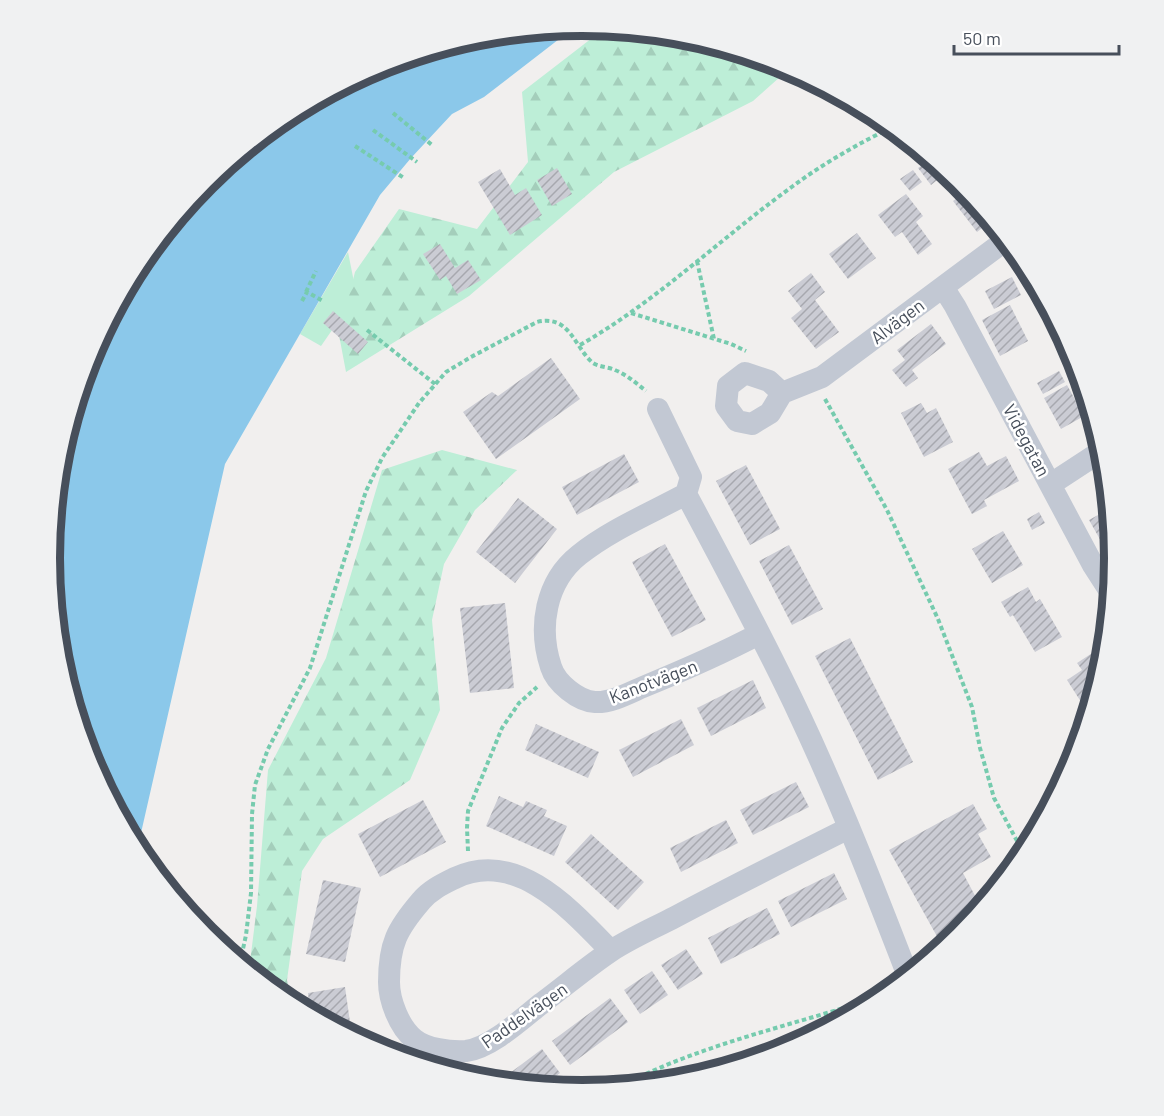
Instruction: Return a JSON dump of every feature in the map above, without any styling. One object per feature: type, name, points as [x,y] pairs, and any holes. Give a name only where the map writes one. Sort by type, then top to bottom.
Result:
[{"type":"street","name":"Alvägen","points":[[782,393],[822,377],[999,245]]},
{"type":"street","name":"Videgatan","points":[[943,287],[1103,581]]},
{"type":"street","points":[[658,409],[691,477],[686,494],[747,607],[800,716],[849,828],[905,968]]},
{"type":"street","points":[[1051,484],[1094,456]]},
{"type":"street","name":"Kanotvägen","points":[[686,494],[578,556],[559,578],[547,605],[543,630],[546,652],[553,672],[578,698],[596,702],[615,698],[690,668],[759,634]]},
{"type":"street","name":"Paddelvägen","points":[[611,951],[556,898],[520,876],[503,871],[471,873],[440,885],[424,897],[402,923],[391,950],[389,988],[393,1009],[414,1039],[429,1046],[451,1051],[467,1051],[476,1048],[502,1034],[611,951],[723,891],[849,828]]},
{"type":"path","points":[[393,113],[432,145]]},
{"type":"path","points":[[373,130],[417,162]]},
{"type":"path","points":[[580,345],[631,313],[802,180],[830,161],[883,132]]},
{"type":"path","points":[[355,146],[404,178]]},
{"type":"path","points":[[697,261],[714,339]]},
{"type":"path","points":[[302,301],[316,271]]},
{"type":"path","points":[[306,293],[323,301]]},
{"type":"path","points":[[631,313],[749,352]]},
{"type":"path","points":[[242,953],[250,893],[255,785],[268,749],[310,668],[366,491],[382,458],[419,403],[446,372],[537,322],[546,320],[557,322],[566,328],[595,364],[613,368],[629,376],[647,392],[658,409]]},
{"type":"path","points":[[367,330],[435,384]]},
{"type":"path","points":[[809,382],[823,395],[908,551],[938,618],[972,707],[980,748],[994,798],[1019,844]]},
{"type":"path","points":[[471,873],[467,828],[468,811],[502,728],[519,703],[553,672]]},
{"type":"path","points":[[638,1077],[712,1047],[851,1005]]},
{"type":"path","points":[[834,1010],[835,1014]]},
{"type":"green space","points":[[594,36],[650,40],[684,46],[750,64],[781,76],[753,101],[614,172],[469,296],[346,372],[339,335],[355,272],[399,209],[477,229],[528,162],[522,92]]},
{"type":"green space","points":[[348,252],[357,297],[388,323],[339,320],[321,346],[300,334]]},
{"type":"green space","points":[[442,450],[517,470],[475,510],[444,564],[432,620],[440,710],[410,780],[323,839],[302,871],[287,980],[289,990],[250,960],[268,770],[326,658],[382,470]]},
{"type":"water","points":[[562,37],[484,97],[452,114],[380,195],[225,464],[141,836],[114,789],[88,726],[70,660],[61,592],[61,524],[70,456],[88,390],[114,327],[148,268],[190,214],[238,166],[292,124],[351,90],[414,64],[480,46],[514,40]]},
{"type":"building","points":[[924,164],[939,178],[931,185],[918,168]]},
{"type":"building","points":[[557,168],[572,194],[552,206],[537,180]]},
{"type":"building","points":[[500,169],[515,195],[526,188],[542,215],[510,235],[478,182]]},
{"type":"building","points":[[913,170],[922,182],[910,191],[900,179]]},
{"type":"building","points":[[906,194],[923,216],[916,222],[932,244],[918,255],[902,232],[895,237],[878,215]]},
{"type":"building","points":[[958,197],[984,226],[977,232],[953,201]]},
{"type":"building","points":[[857,233],[876,258],[848,279],[829,254]]},
{"type":"building","points":[[440,244],[455,268],[468,260],[481,280],[457,294],[446,276],[440,280],[423,254]]},
{"type":"building","points":[[811,273],[825,292],[815,300],[839,332],[816,349],[791,318],[802,309],[788,291]]},
{"type":"building","points":[[1012,277],[1021,295],[994,309],[985,291]]},
{"type":"building","points":[[1010,305],[1028,341],[1000,356],[982,320]]},
{"type":"building","points":[[333,311],[368,342],[358,354],[323,323]]},
{"type":"building","points":[[931,324],[946,344],[912,370],[918,378],[906,387],[892,370],[905,360],[897,350]]},
{"type":"building","points":[[551,358],[580,399],[496,459],[463,412],[492,392],[498,396]]},
{"type":"building","points":[[1059,371],[1065,382],[1043,394],[1037,383]]},
{"type":"building","points":[[1067,385],[1084,416],[1061,429],[1044,398]]},
{"type":"building","points":[[921,403],[927,413],[936,408],[953,442],[924,457],[901,413]]},
{"type":"building","points":[[979,452],[987,466],[1006,456],[1019,481],[984,500],[987,506],[972,514],[948,469]]},
{"type":"building","points":[[624,454],[639,482],[577,515],[562,487]]},
{"type":"building","points":[[746,465],[780,529],[750,545],[716,481]]},
{"type":"building","points":[[518,498],[557,529],[515,583],[476,552]]},
{"type":"building","points":[[1039,512],[1045,523],[1032,530],[1027,519]]},
{"type":"building","points":[[1102,513],[1104,546],[1089,520]]},
{"type":"building","points":[[1003,531],[1023,565],[992,583],[972,549]]},
{"type":"building","points":[[665,544],[706,620],[672,637],[632,562]]},
{"type":"building","points":[[789,545],[823,609],[792,625],[759,561]]},
{"type":"building","points":[[1028,587],[1036,602],[1040,599],[1062,637],[1035,652],[1013,615],[1010,617],[1001,602]]},
{"type":"building","points":[[505,603],[514,688],[470,693],[460,608]]},
{"type":"building","points":[[850,638],[913,762],[878,780],[815,656]]},
{"type":"building","points":[[1096,651],[1083,704],[1067,680],[1082,670],[1077,663]]},
{"type":"building","points":[[753,680],[766,708],[711,736],[697,708]]},
{"type":"building","points":[[681,719],[694,745],[633,777],[619,750]]},
{"type":"building","points":[[536,724],[599,752],[588,778],[525,750]]},
{"type":"building","points":[[796,782],[809,807],[753,835],[740,810]]},
{"type":"building","points":[[499,796],[523,807],[526,801],[547,810],[544,816],[567,826],[554,856],[486,826]]},
{"type":"building","points":[[423,800],[446,842],[380,877],[358,834]]},
{"type":"building","points":[[973,804],[987,829],[978,834],[991,857],[963,873],[977,899],[938,939],[889,850]]},
{"type":"building","points":[[726,820],[738,843],[681,872],[670,848]]},
{"type":"building","points":[[591,834],[644,882],[618,910],[565,862]]},
{"type":"building","points":[[834,873],[847,899],[791,927],[778,901]]},
{"type":"building","points":[[323,880],[361,888],[345,962],[306,954]]},
{"type":"building","points":[[767,908],[780,934],[721,964],[708,938]]},
{"type":"building","points":[[686,949],[703,974],[678,990],[661,965]]},
{"type":"building","points":[[652,971],[668,995],[640,1014],[624,990]]},
{"type":"building","points":[[345,987],[351,1026],[309,1002],[308,993]]},
{"type":"building","points":[[610,998],[628,1022],[570,1065],[552,1041]]},
{"type":"building","points":[[542,1049],[560,1073],[552,1079],[508,1075]]}]
